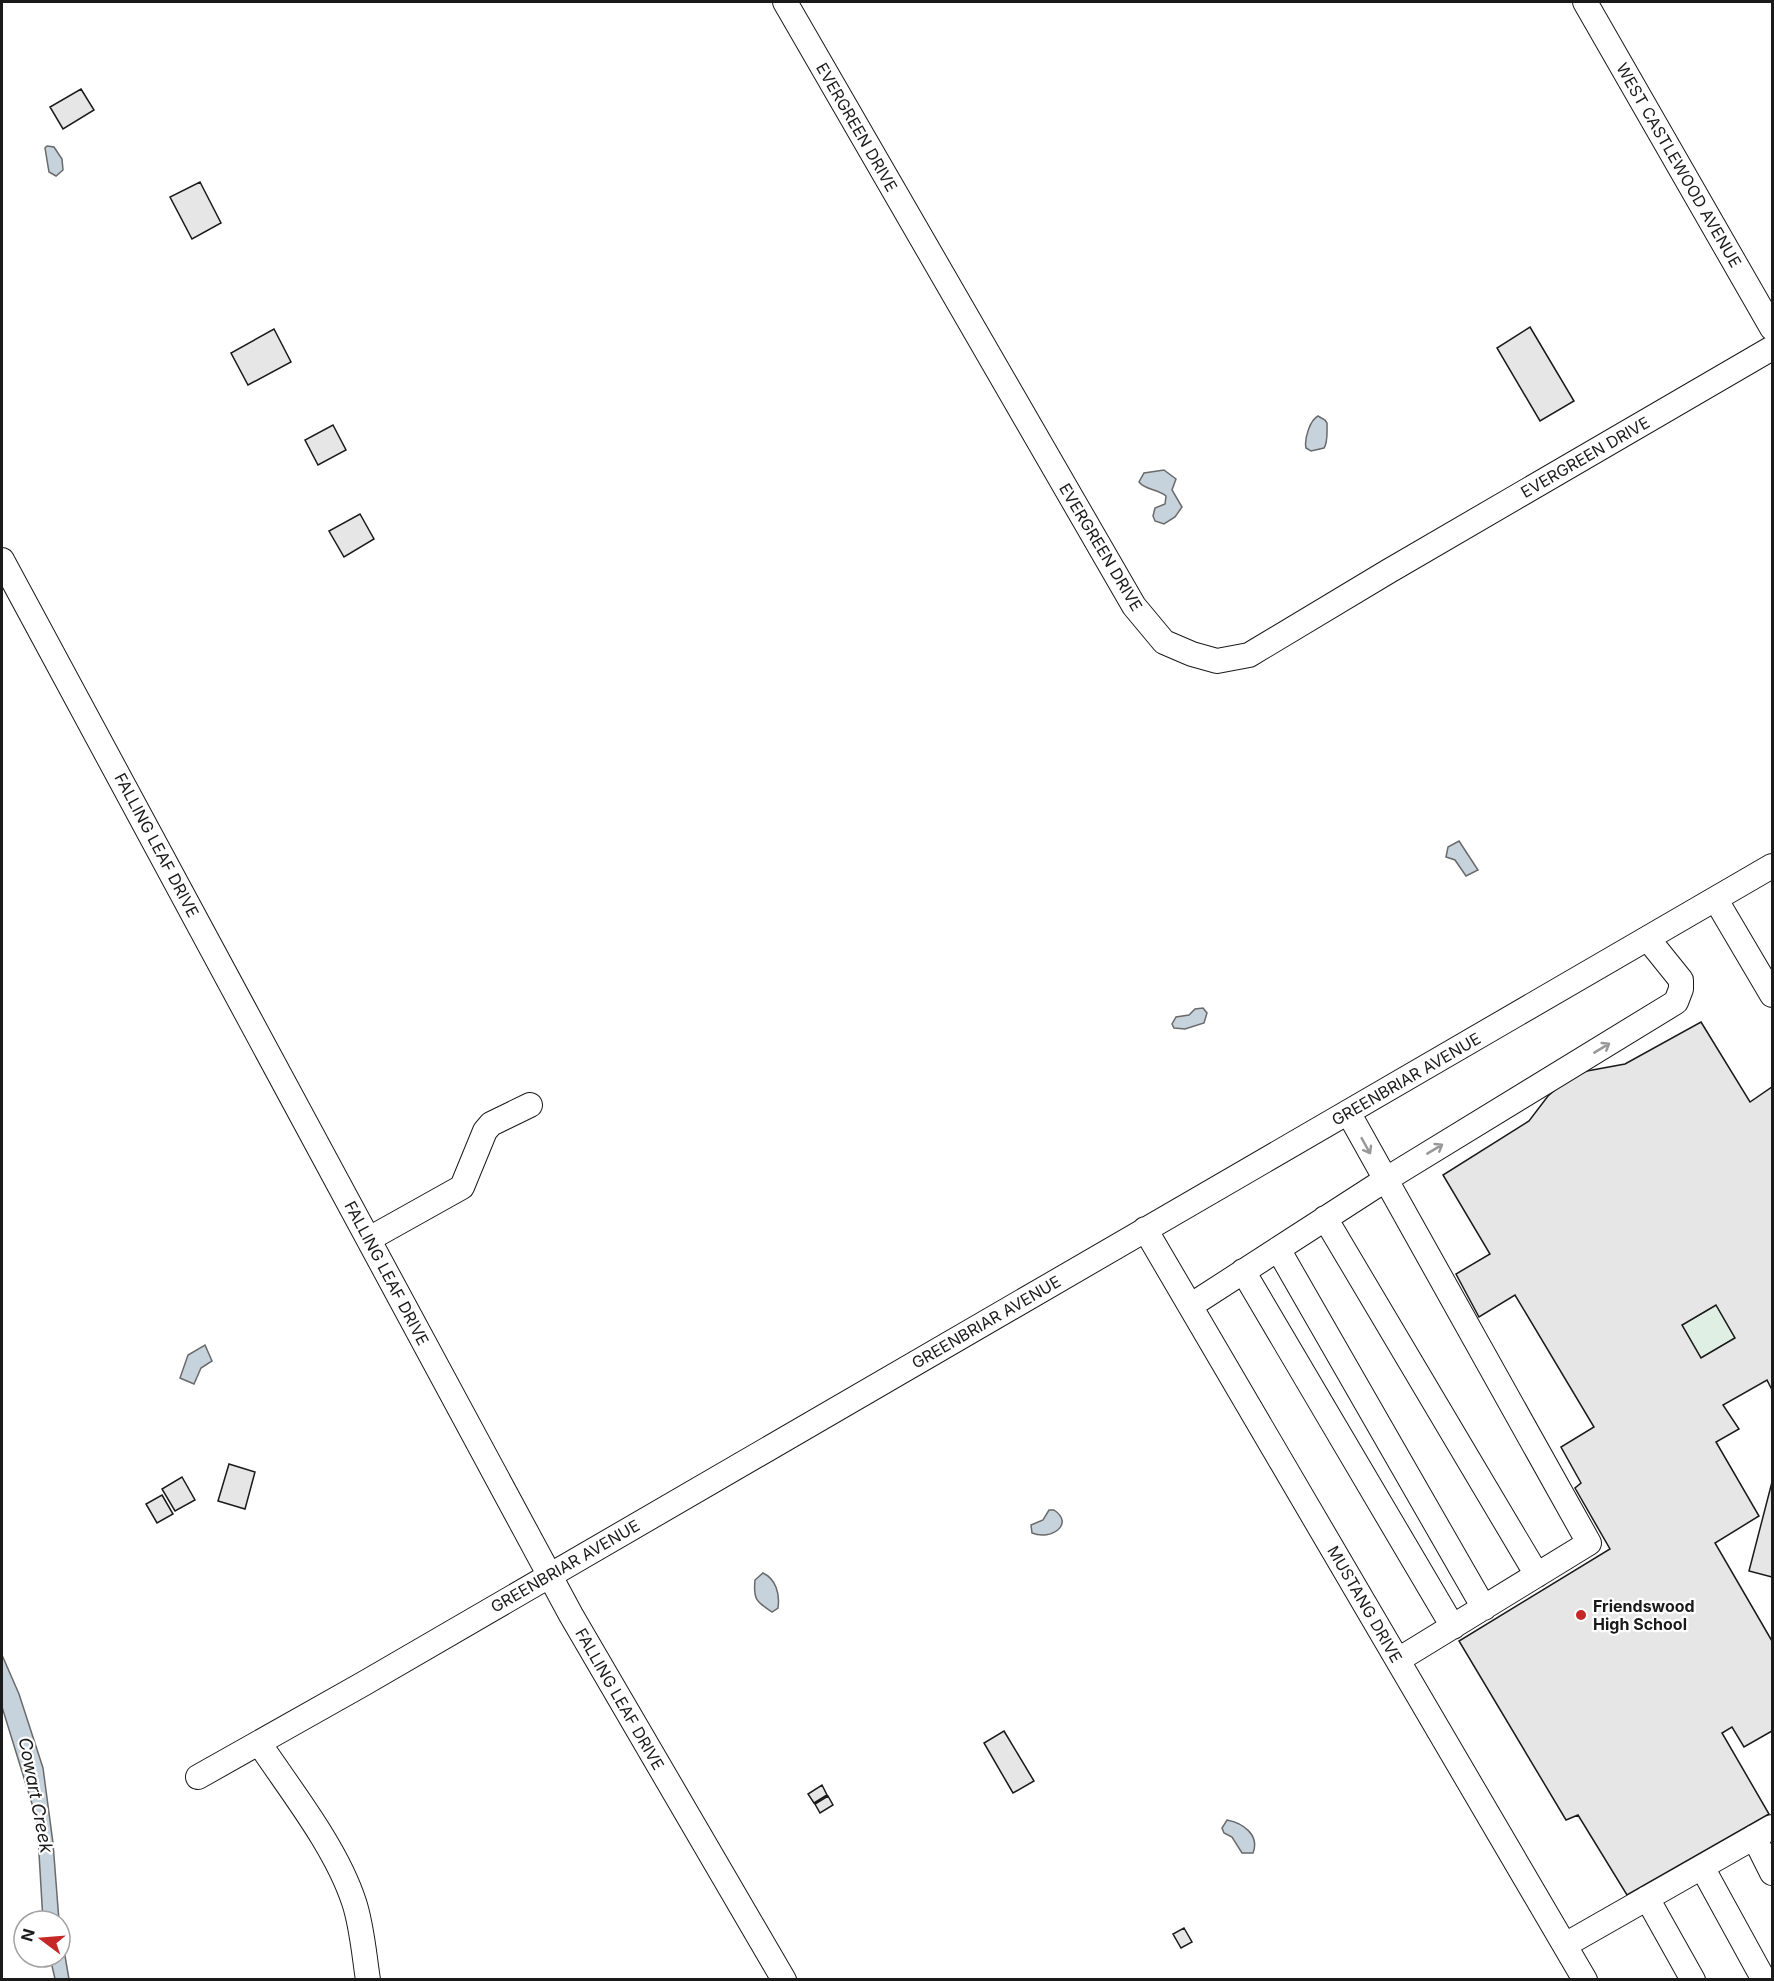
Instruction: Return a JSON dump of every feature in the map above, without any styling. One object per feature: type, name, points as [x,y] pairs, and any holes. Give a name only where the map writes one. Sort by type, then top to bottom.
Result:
[{"type":"street","name":"EVERGREEN DRIVE","points":[[785,2],[1134,606],[1164,642],[1192,654],[1217,661],[1250,655],[1389,571],[1773,348]]},
{"type":"street","name":"WEST CASTLEWOOD AVENUE","points":[[1585,2],[1773,328]]},
{"type":"street","name":"FALLING LEAF DRIVE","points":[[2,560],[576,1625],[784,1980]]},
{"type":"street","name":"GREENBRIAR AVENUE","points":[[198,1777],[550,1576],[1773,866]]},
{"type":"street","points":[[1716,900],[1773,995]]},
{"type":"street","points":[[1190,1306],[1385,1180],[1676,1002],[1682,990],[1681,980],[1648,939]]},
{"type":"street","points":[[369,1239],[462,1187],[485,1131],[491,1124],[530,1105]]},
{"type":"street","points":[[1348,1112],[1589,1544],[1398,1660]]},
{"type":"street","points":[[1325,1218],[1537,1575]]},
{"type":"street","name":"MUSTANG DRIVE","points":[[1145,1229],[1585,1980]]},
{"type":"street","points":[[1278,1249],[1484,1608]]},
{"type":"street","points":[[1243,1271],[1453,1627]]},
{"type":"street","points":[[259,1743],[345,1877],[355,1904],[368,1980]]},
{"type":"street","points":[[1565,1945],[1763,1832],[1773,1873]]},
{"type":"street","points":[[1702,1867],[1764,1980]]},
{"type":"street","points":[[1647,1898],[1693,1980]]},
{"type":"green space","points":[[1716,1305],[1735,1338],[1701,1358],[1682,1325]]},
{"type":"water","points":[[54,147],[62,159],[63,170],[56,176],[49,172],[45,148]]},
{"type":"water","points":[[1318,416],[1327,423],[1326,443],[1324,448],[1311,451],[1306,448],[1307,435],[1312,421]]},
{"type":"water","points":[[1164,470],[1176,479],[1172,490],[1182,507],[1175,517],[1164,524],[1155,521],[1153,516],[1155,508],[1165,504],[1166,496],[1139,482],[1144,473]]},
{"type":"water","points":[[1459,841],[1478,870],[1466,876],[1455,860],[1446,857],[1448,847]]},
{"type":"water","points":[[1203,1008],[1207,1013],[1204,1023],[1185,1029],[1174,1028],[1172,1024],[1176,1017],[1189,1015],[1195,1009]]},
{"type":"water","points":[[205,1345],[212,1361],[201,1368],[194,1384],[180,1378],[188,1355]]},
{"type":"water","points":[[1049,1510],[1054,1510],[1060,1515],[1061,1526],[1053,1533],[1046,1535],[1032,1533],[1031,1525],[1043,1520]]},
{"type":"water","points":[[763,1573],[771,1579],[778,1592],[778,1608],[772,1612],[757,1600],[755,1592],[755,1580]]},
{"type":"water","name":"Cowart Creek","points":[[2,1655],[19,1694],[43,1768],[53,1843],[58,1909],[42,1909],[37,1820],[2,1707]]},
{"type":"water","points":[[1227,1820],[1249,1831],[1254,1841],[1253,1853],[1242,1853],[1232,1837],[1224,1833],[1222,1828]]},
{"type":"water","points":[[53,1969],[67,1969],[69,1979],[55,1979]]},
{"type":"building","points":[[81,89],[94,110],[63,129],[50,107]]},
{"type":"building","points":[[200,182],[221,223],[192,239],[170,197]]},
{"type":"building","points":[[1530,327],[1574,401],[1540,421],[1497,348]]},
{"type":"building","points":[[274,329],[291,362],[248,385],[231,353]]},
{"type":"building","points":[[333,425],[346,450],[318,465],[305,440]]},
{"type":"building","points":[[360,514],[374,539],[344,557],[329,531]]},
{"type":"building","points":[[1701,1022],[1750,1102],[1772,1087],[1772,1390],[1767,1380],[1723,1405],[1739,1429],[1716,1442],[1759,1516],[1715,1543],[1772,1641],[1772,1731],[1744,1747],[1732,1727],[1722,1733],[1769,1814],[1627,1895],[1578,1815],[1566,1820],[1459,1641],[1610,1549],[1575,1488],[1581,1483],[1561,1447],[1594,1427],[1515,1295],[1479,1317],[1456,1274],[1490,1254],[1443,1175],[1529,1121],[1548,1096],[1568,1079],[1587,1071],[1625,1064]],"holes":[[[1716,1305],[1735,1338],[1701,1358],[1682,1325]]]},
{"type":"building","points":[[229,1464],[255,1472],[245,1509],[218,1501]]},
{"type":"building","points":[[182,1477],[195,1500],[175,1511],[162,1489]]},
{"type":"building","points":[[1772,1482],[1772,1577],[1749,1571]]},
{"type":"building","points":[[162,1495],[173,1514],[157,1523],[146,1504]]},
{"type":"building","points":[[1004,1731],[1034,1781],[1013,1793],[984,1743]]},
{"type":"building","points":[[822,1785],[827,1795],[814,1803],[808,1794]]},
{"type":"building","points":[[828,1796],[833,1805],[820,1813],[815,1804]]},
{"type":"building","points":[[1184,1928],[1192,1942],[1181,1948],[1173,1934]]},
{"type":"place","name":"Friendswood High School","points":[[1581,1615]]}]
